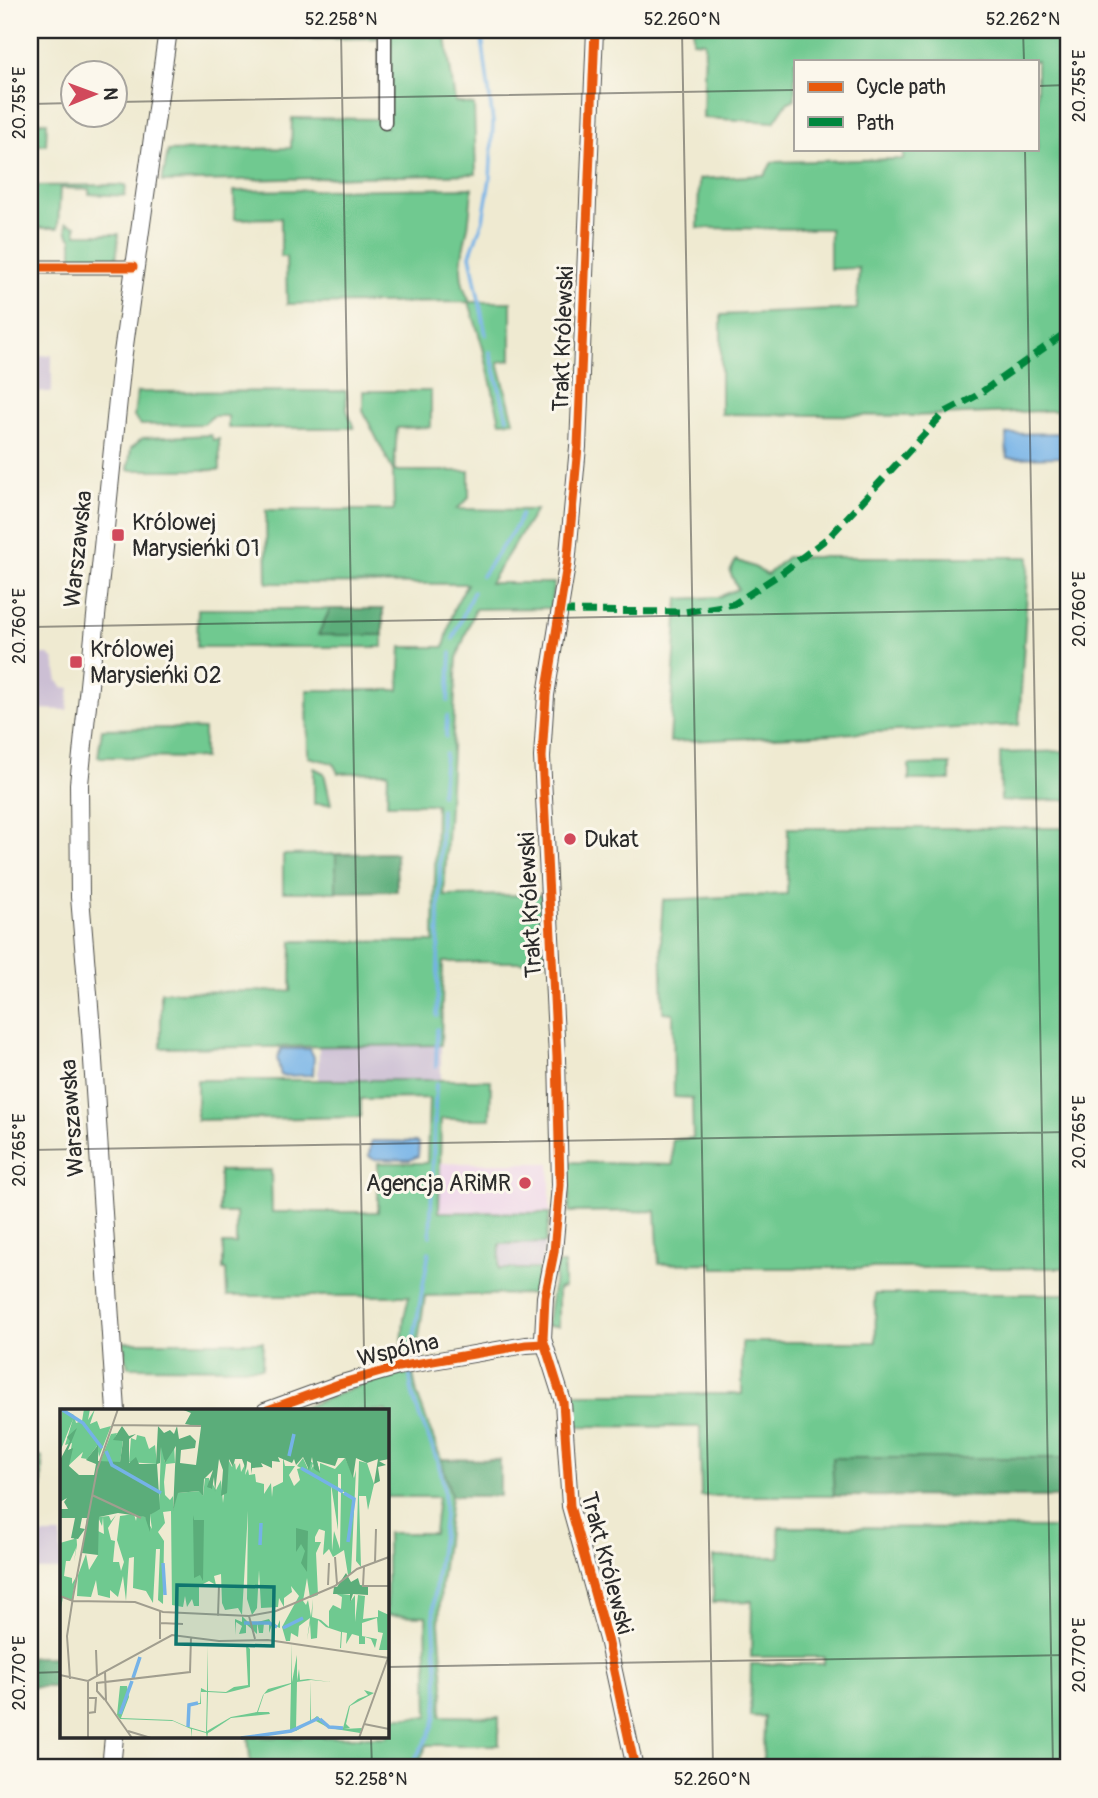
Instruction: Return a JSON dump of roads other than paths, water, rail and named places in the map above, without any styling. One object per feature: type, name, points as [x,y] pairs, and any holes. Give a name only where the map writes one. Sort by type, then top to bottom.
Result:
[{"type":"main road","name":"Warszawska","points":[[116,1409],[80,897],[79,784],[133,267],[168,30]]},
{"type":"main road","points":[[111,1768],[114,1738]]},
{"type":"street","points":[[385,30],[385,123]]},
{"type":"street","name":"Trakt Królewski","points":[[595,30],[578,447],[567,565],[547,695],[542,757],[561,1185],[554,1252],[545,1297],[543,1345],[563,1402],[570,1506],[607,1639],[635,1768]]},
{"type":"street","points":[[30,267],[133,267]]},
{"type":"street","name":"Wspólna","points":[[270,1409],[339,1384],[398,1367],[526,1345],[543,1345]]},
{"type":"water","points":[[1064,433],[1066,457],[1007,458],[1006,434]]},
{"type":"water","points":[[281,1049],[310,1049],[314,1057],[313,1075],[281,1076],[277,1058]]},
{"type":"water","points":[[371,1141],[416,1142],[419,1144],[418,1156],[410,1160],[373,1159],[369,1156]]},
{"type":"waterway","points":[[481,30],[493,123],[490,179],[483,220],[470,255],[486,335]]},
{"type":"waterway","points":[[490,352],[507,418]]},
{"type":"waterway","points":[[482,576],[517,525],[521,514]]},
{"type":"waterway","points":[[453,639],[473,592]]},
{"type":"waterway","points":[[448,701],[451,653]]},
{"type":"waterway","points":[[446,737],[447,716]]},
{"type":"waterway","points":[[441,795],[445,754]]},
{"type":"waterway","points":[[437,1016],[441,809]]},
{"type":"waterway","points":[[436,1067],[437,1029]]},
{"type":"waterway","points":[[430,1236],[436,1084]]},
{"type":"waterway","points":[[410,1359],[429,1252]]},
{"type":"waterway","points":[[409,1768],[429,1736],[438,1703],[434,1604],[444,1507],[442,1477],[413,1397],[410,1370]]},
{"type":"place","name":"Królowej Marysieńki 01","points":[[118,535]]},
{"type":"place","name":"Królowej Marysieńki 02","points":[[76,662]]},
{"type":"place","name":"Dukat","points":[[570,839]]},
{"type":"place","name":"Agencja ARiMR","points":[[525,1183]]}]
